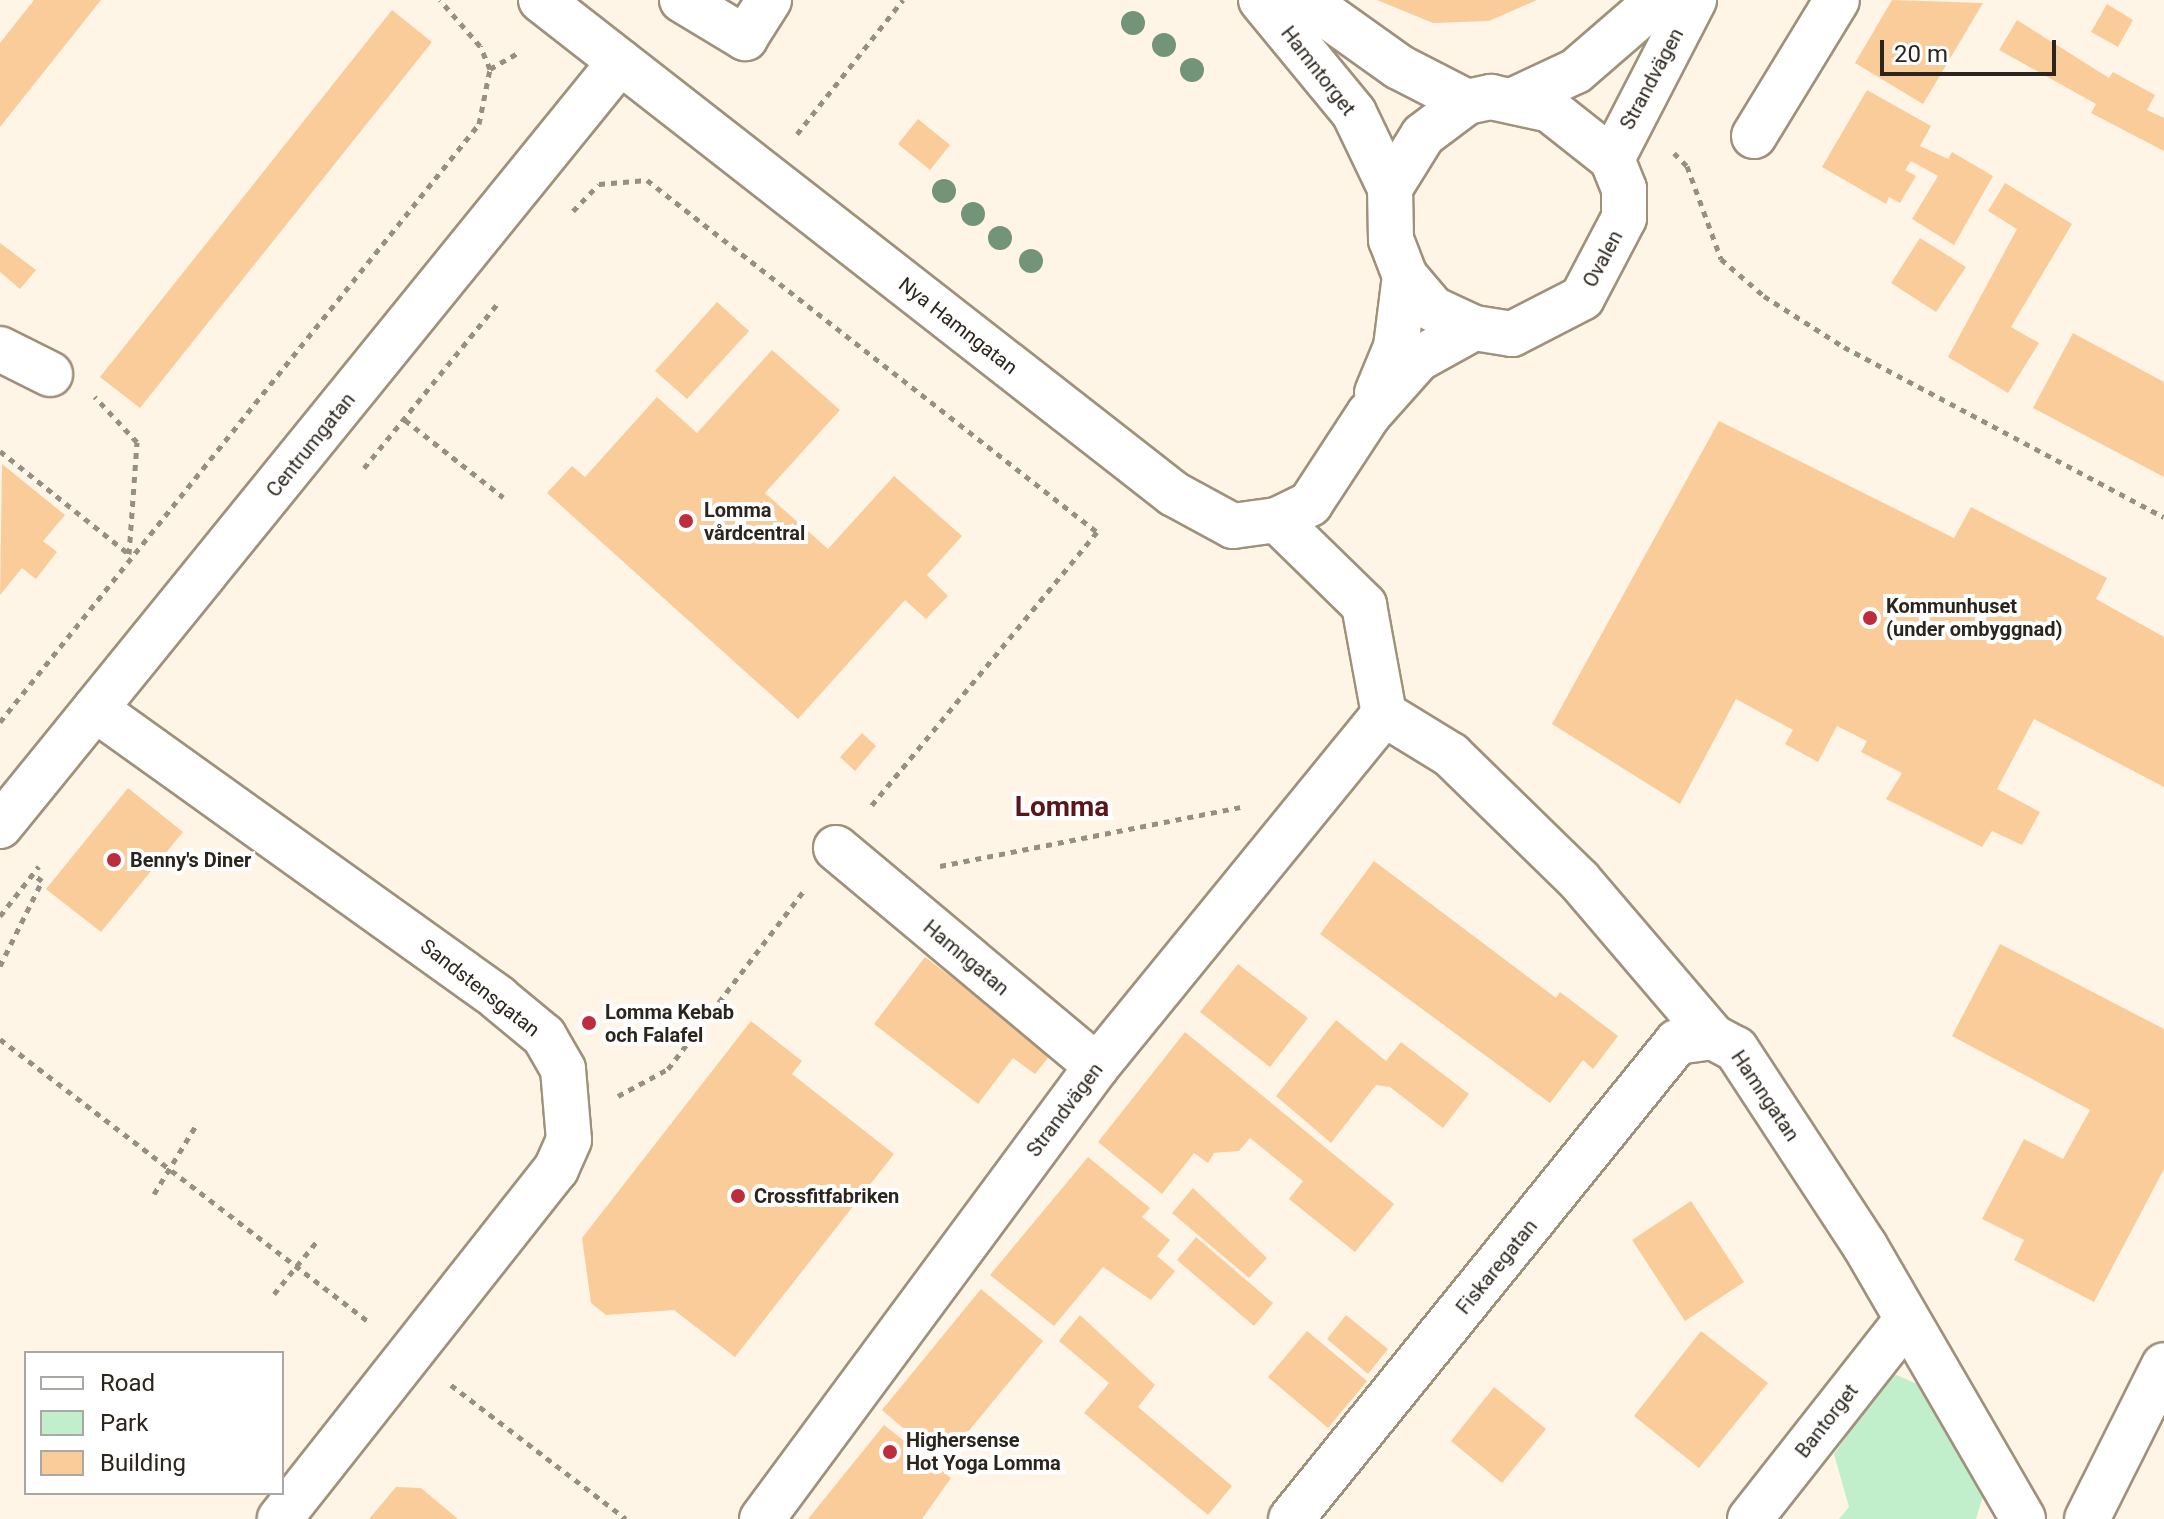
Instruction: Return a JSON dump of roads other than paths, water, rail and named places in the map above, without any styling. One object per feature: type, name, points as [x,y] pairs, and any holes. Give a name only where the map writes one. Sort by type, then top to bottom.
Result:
[{"type":"street","name":"Nya Hamngatan","points":[[541,0],[1174,494],[1233,526],[1277,520],[1310,504],[1369,414],[1418,359],[1474,328]]},
{"type":"street","points":[[682,0],[745,38],[769,0]]},
{"type":"street","name":"Hamntorget","points":[[1261,0],[1354,113],[1390,188]]},
{"type":"street","name":"Hamntorget","points":[[1305,0],[1399,67],[1467,102]]},
{"type":"street","name":"Strandvägen","points":[[1514,100],[1576,71],[1658,0]]},
{"type":"street","name":"Strandvägen","points":[[1612,159],[1630,117],[1694,0]]},
{"type":"street","points":[[1754,136],[1837,0]]},
{"type":"street","name":"Centrumgatan","points":[[0,826],[620,62]]},
{"type":"street","points":[[1390,188],[1423,135],[1467,102],[1514,100],[1550,110],[1612,159]]},
{"type":"street","name":"Ovalen","points":[[1390,188],[1391,240],[1405,276],[1433,309],[1474,328],[1512,334],[1582,298],[1624,218],[1624,189],[1612,159]]},
{"type":"street","name":"Nya Hamngatan","points":[[1369,414],[1396,347],[1405,276]]},
{"type":"street","points":[[0,349],[50,374]]},
{"type":"street","points":[[1277,520],[1364,605],[1384,714]]},
{"type":"street","name":"Sandstensgatan","points":[[95,709],[533,1026],[563,1069],[571,1108],[569,1140],[556,1169],[280,1519]]},
{"type":"street","name":"Strandvägen","points":[[762,1519],[1097,1066],[1384,714]]},
{"type":"street","name":"Hamngatan","points":[[1384,714],[1451,755],[1579,880],[1713,1037],[1736,1049],[1865,1246],[1904,1323],[2023,1519]]},
{"type":"street","name":"Hamngatan","points":[[836,848],[1097,1066]]},
{"type":"street","name":"Fiskaregatan","points":[[1291,1519],[1677,1042],[1713,1037]]},
{"type":"street","name":"Bantorget","points":[[1750,1519],[1904,1323]]},
{"type":"street","points":[[2087,1519],[2164,1365]]},
{"type":"place","name":"Lomma vårdcentral","points":[[686,521]]},
{"type":"place","name":"Kommunhuset (under ombyggnad)","points":[[1870,618]]},
{"type":"place","name":"Benny's Diner","points":[[114,860]]},
{"type":"place","name":"Lomma Kebab och Falafel","points":[[589,1023]]},
{"type":"place","name":"Crossfitfabriken","points":[[738,1196]]},
{"type":"place","name":"Highersense Hot Yoga Lomma","points":[[890,1452]]},
{"type":"district","name":"Lomma","points":[[1062,807]]}]
